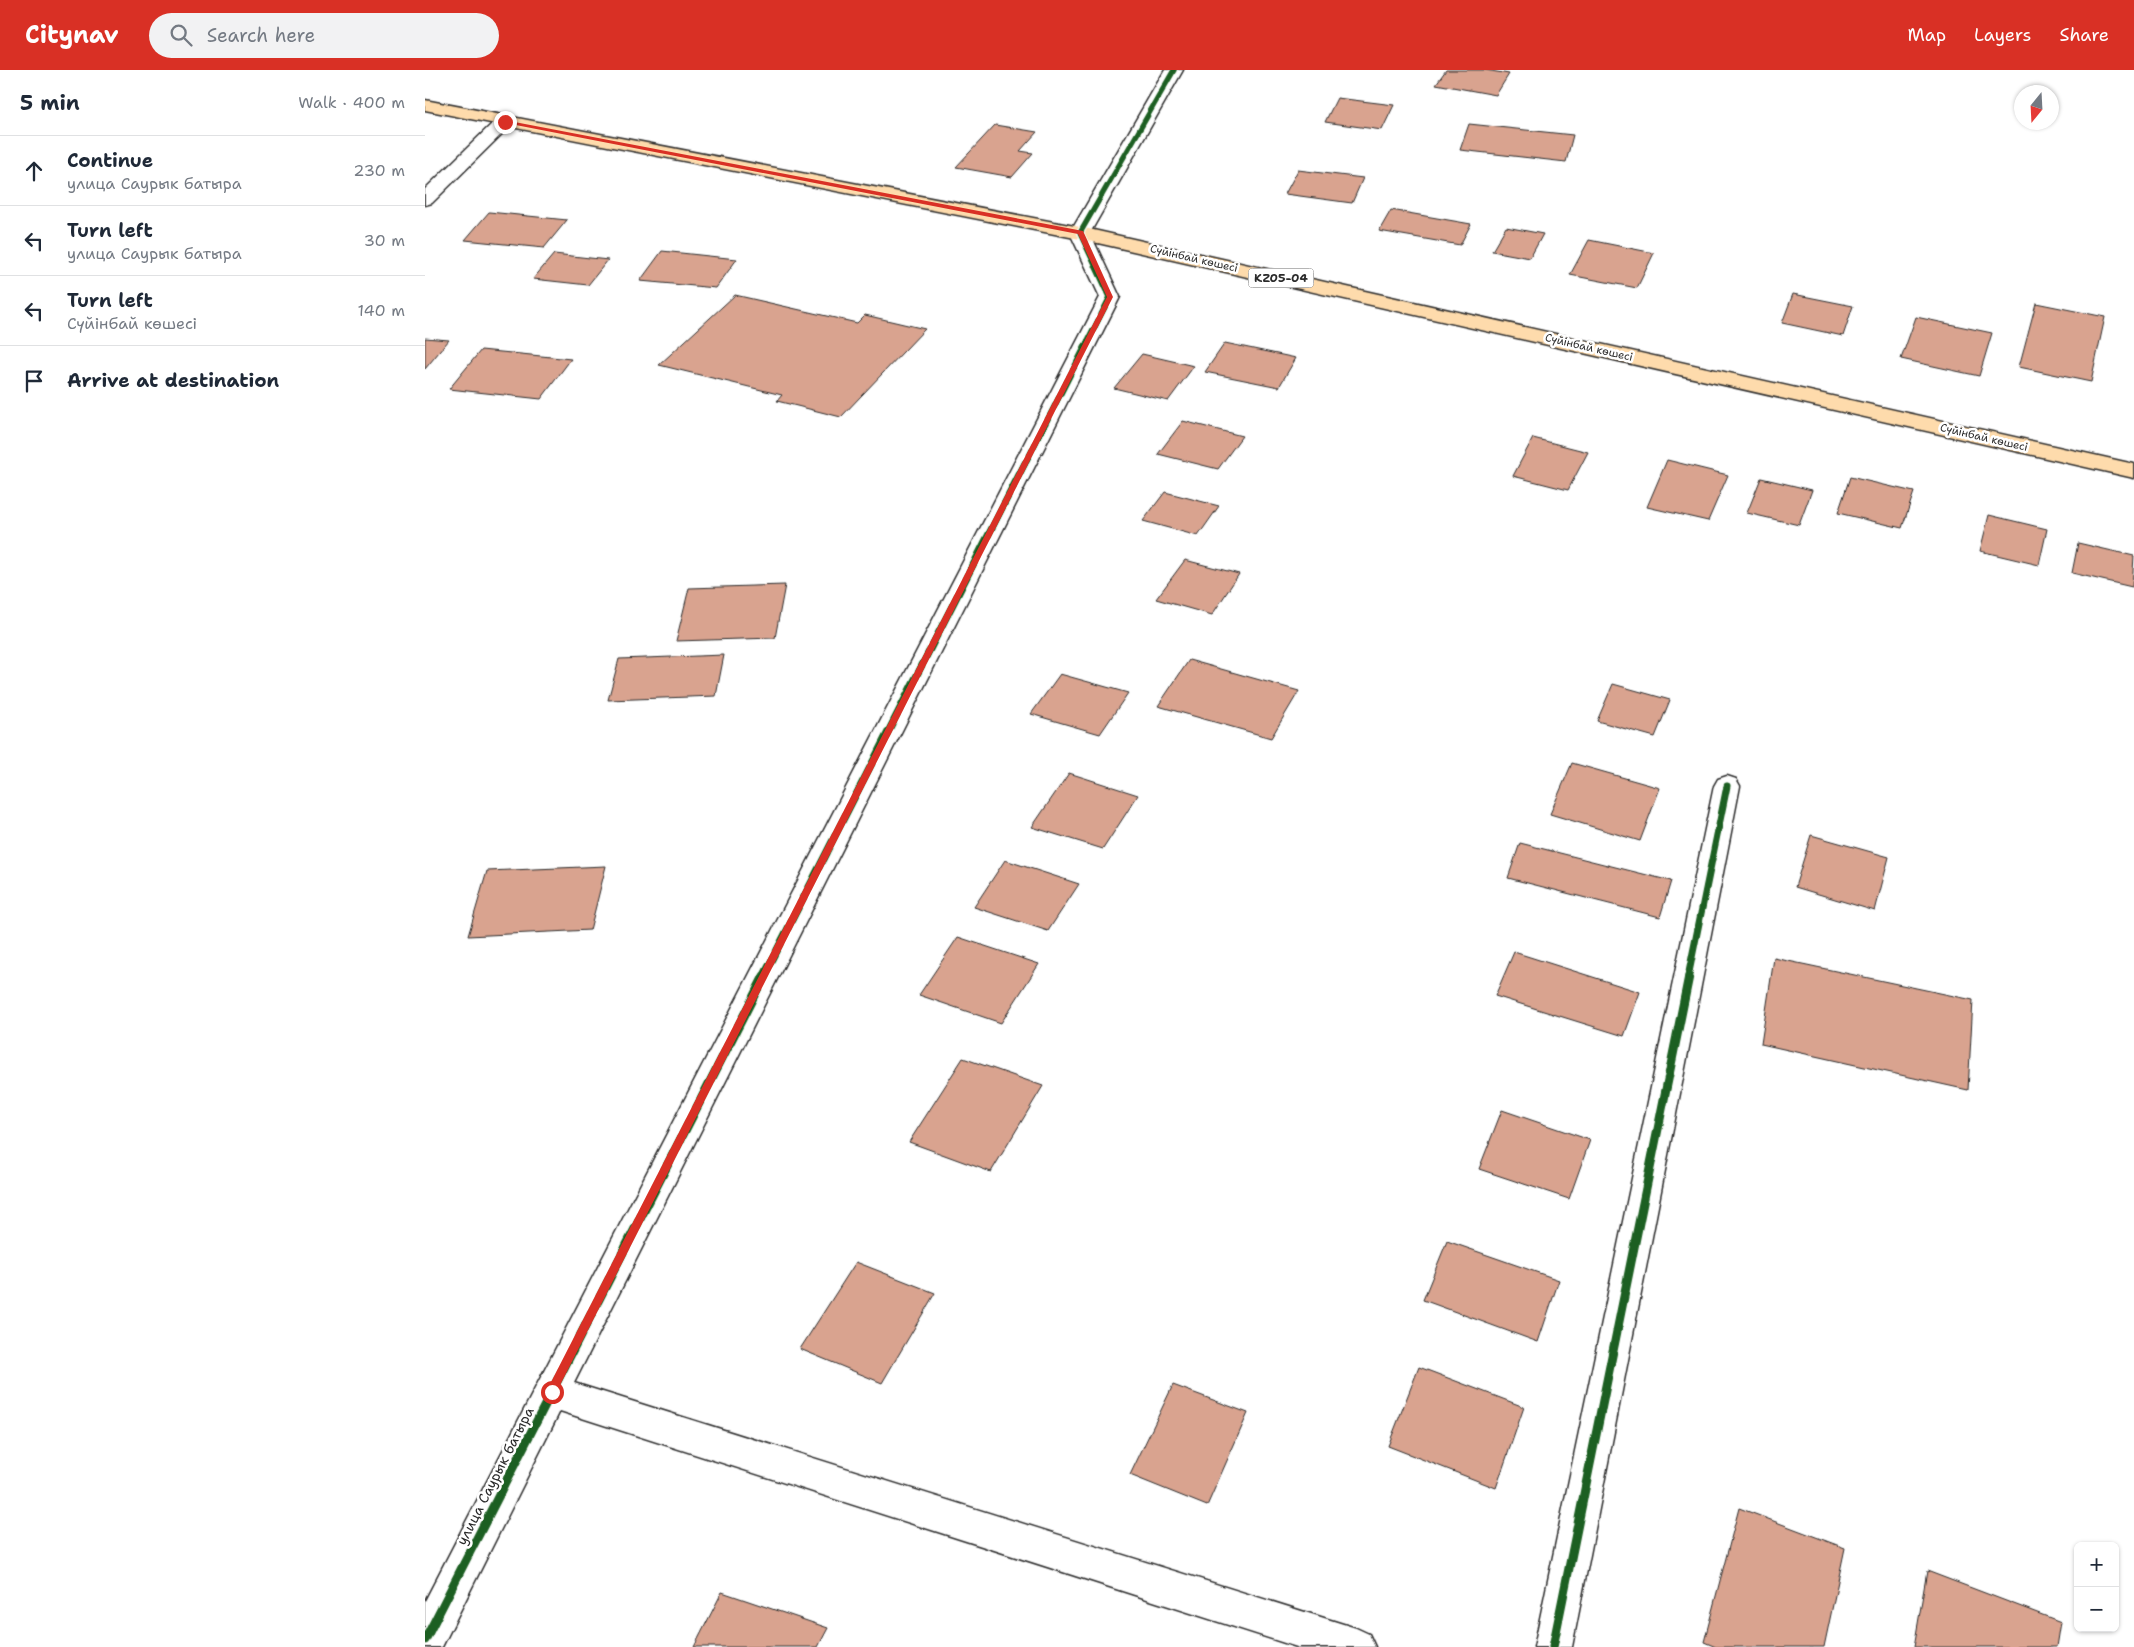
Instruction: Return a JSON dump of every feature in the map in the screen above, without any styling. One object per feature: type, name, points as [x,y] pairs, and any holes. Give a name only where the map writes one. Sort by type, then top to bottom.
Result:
[{"type":"main road","name":"Сүйінбай көшесі","points":[[425,104],[505,122],[1081,233],[2134,470]]},
{"type":"street","points":[[1081,233],[1174,70]]},
{"type":"street","points":[[425,199],[505,122]]},
{"type":"street","name":"улица Саурык батыра","points":[[425,1640],[1110,297],[1081,233]]},
{"type":"street","points":[[1553,1647],[1727,786]]},
{"type":"street","points":[[552,1392],[1356,1647]]},
{"type":"building","points":[[1446,70],[1485,70],[1509,74],[1496,95],[1436,84]]},
{"type":"building","points":[[1337,98],[1394,105],[1382,130],[1325,122]]},
{"type":"building","points":[[1469,124],[1573,135],[1566,162],[1460,150]]},
{"type":"building","points":[[995,125],[1037,132],[1020,151],[1033,153],[1012,177],[956,167]]},
{"type":"building","points":[[1298,170],[1363,178],[1352,203],[1285,194]]},
{"type":"building","points":[[1391,210],[1471,224],[1460,245],[1379,231]]},
{"type":"building","points":[[489,212],[567,220],[544,248],[465,240]]},
{"type":"building","points":[[1506,227],[1543,234],[1530,258],[1492,251]]},
{"type":"building","points":[[1589,240],[1654,253],[1637,288],[1570,275]]},
{"type":"building","points":[[662,251],[737,259],[716,288],[640,281]]},
{"type":"building","points":[[554,254],[608,260],[588,285],[533,279]]},
{"type":"building","points":[[1793,294],[1853,306],[1843,336],[1782,323]]},
{"type":"building","points":[[735,295],[857,323],[865,315],[925,329],[841,417],[777,401],[782,395],[659,365]]},
{"type":"building","points":[[2036,303],[2105,317],[2091,382],[2019,367]]},
{"type":"building","points":[[1916,317],[1992,333],[1979,376],[1901,359]]},
{"type":"building","points":[[425,338],[449,340],[425,369]]},
{"type":"building","points":[[1225,343],[1296,358],[1279,387],[1205,372]]},
{"type":"building","points":[[481,350],[571,359],[541,399],[449,389]]},
{"type":"building","points":[[1142,354],[1194,366],[1168,401],[1114,388]]},
{"type":"building","points":[[1183,421],[1242,436],[1218,469],[1158,454]]},
{"type":"building","points":[[1533,438],[1588,452],[1568,490],[1513,476]]},
{"type":"building","points":[[1667,460],[1728,475],[1708,521],[1647,507]]},
{"type":"building","points":[[1850,477],[1914,492],[1902,528],[1838,513]]},
{"type":"building","points":[[1761,478],[1812,490],[1799,525],[1747,513]]},
{"type":"building","points":[[1165,492],[1219,506],[1198,536],[1143,521]]},
{"type":"building","points":[[1989,515],[2047,529],[2039,565],[1980,551]]},
{"type":"building","points":[[2078,543],[2134,556],[2132,587],[2072,573]]},
{"type":"building","points":[[1185,560],[1239,574],[1212,615],[1156,599]]},
{"type":"building","points":[[785,585],[775,638],[676,641],[689,588]]},
{"type":"building","points":[[724,655],[716,696],[608,700],[619,659]]},
{"type":"building","points":[[1189,660],[1299,691],[1271,738],[1158,706]]},
{"type":"building","points":[[1060,674],[1128,693],[1100,734],[1031,714]]},
{"type":"building","points":[[1613,684],[1670,700],[1655,737],[1597,721]]},
{"type":"building","points":[[1572,763],[1660,788],[1640,841],[1550,814]]},
{"type":"building","points":[[1069,773],[1138,795],[1103,849],[1032,827]]},
{"type":"building","points":[[1811,835],[1889,857],[1875,911],[1795,887]]},
{"type":"building","points":[[1520,843],[1671,881],[1660,917],[1508,878]]},
{"type":"building","points":[[1005,860],[1079,884],[1048,931],[974,907]]},
{"type":"building","points":[[606,866],[590,930],[468,936],[487,871]]},
{"type":"building","points":[[958,937],[1039,964],[1001,1023],[919,995]]},
{"type":"building","points":[[1514,952],[1640,992],[1624,1036],[1495,996]]},
{"type":"building","points":[[1774,958],[1973,1000],[1968,1090],[1761,1044]]},
{"type":"building","points":[[963,1058],[1043,1086],[991,1172],[909,1142]]},
{"type":"building","points":[[1502,1110],[1590,1140],[1569,1199],[1479,1169]]},
{"type":"building","points":[[1447,1241],[1559,1280],[1538,1342],[1423,1300]]},
{"type":"building","points":[[856,1262],[935,1293],[882,1383],[800,1349]]},
{"type":"building","points":[[1419,1367],[1524,1407],[1496,1488],[1388,1446]]},
{"type":"building","points":[[1173,1385],[1248,1413],[1207,1506],[1130,1475]]},
{"type":"building","points":[[1739,1508],[1845,1548],[1824,1647],[1716,1647],[1704,1642]]},
{"type":"building","points":[[1927,1571],[2061,1622],[2057,1647],[1914,1647]]},
{"type":"building","points":[[722,1592],[828,1628],[818,1647],[694,1647]]},
{"type":"cycle path","points":[[425,1640],[1110,297],[1080,233],[1174,70]]},
{"type":"cycle path","points":[[1553,1647],[1727,786]]},
{"type":"route","points":[[505,122],[1081,233],[1110,297],[552,1392]]}]
